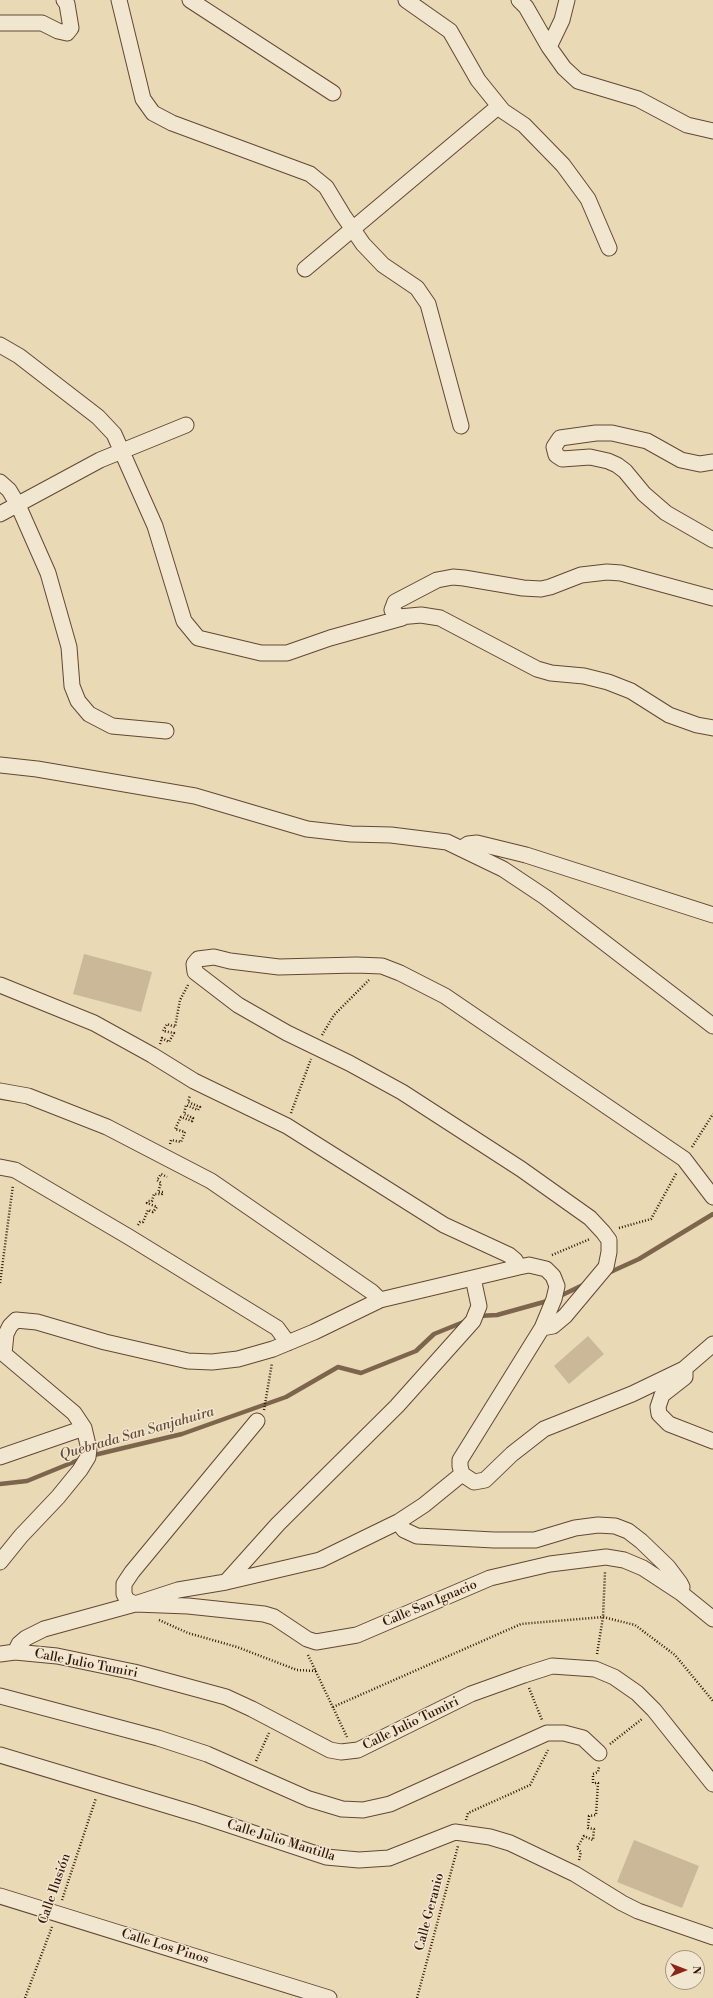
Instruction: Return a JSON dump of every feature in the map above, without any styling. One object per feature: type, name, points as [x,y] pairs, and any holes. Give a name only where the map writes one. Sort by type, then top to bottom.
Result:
[{"type":"street","points":[[0,23],[42,23],[58,31],[67,33],[71,28],[67,4],[64,0]]},
{"type":"street","points":[[118,0],[143,99],[153,113],[172,123],[310,174],[326,187],[363,244],[383,265],[418,288],[428,304],[461,426]]},
{"type":"street","points":[[190,0],[333,93]]},
{"type":"street","points":[[406,0],[450,31],[478,80],[499,106],[524,125],[564,165],[588,199],[609,248]]},
{"type":"street","points":[[519,0],[526,7],[549,47],[564,68],[578,81],[638,99],[687,125],[713,131]]},
{"type":"street","points":[[549,47],[562,20],[567,0]]},
{"type":"street","points":[[305,269],[499,106]]},
{"type":"street","points":[[0,345],[19,356],[98,417],[114,434],[155,526],[184,622],[198,638],[261,653],[287,653],[330,638],[421,614],[440,618],[537,669],[551,673],[584,676],[608,682],[631,691],[669,715],[697,725],[713,728]]},
{"type":"street","points":[[0,514],[65,478],[121,451],[186,425]]},
{"type":"street","points":[[713,462],[700,464],[681,460],[647,441],[612,433],[596,433],[560,438],[554,447],[556,455],[562,459],[590,457],[608,461],[617,465],[625,471],[644,494],[666,513],[713,540]]},
{"type":"street","points":[[0,482],[10,490],[18,505],[48,573],[59,607],[69,647],[72,686],[78,701],[89,714],[112,726],[166,731]]},
{"type":"street","points":[[402,618],[395,616],[393,613],[392,607],[395,602],[437,580],[453,577],[536,589],[550,587],[581,575],[607,572],[628,575],[713,598]]},
{"type":"street","points":[[0,765],[37,769],[195,796],[307,829],[447,842],[503,868],[545,897],[713,1026]]},
{"type":"street","points":[[462,848],[468,844],[477,843],[526,855],[713,915]]},
{"type":"street","points":[[542,1328],[552,1326],[565,1316],[606,1267],[609,1252],[608,1240],[590,1218],[463,1131],[402,1092],[349,1063],[287,1033],[244,1008],[195,972],[194,964],[198,958],[204,957],[279,967],[356,965],[382,966],[445,996],[684,1159],[713,1197]]},
{"type":"street","points":[[0,985],[94,1023],[161,1061],[194,1082],[287,1126],[444,1225],[509,1255],[516,1260],[519,1267]]},
{"type":"street","points":[[0,1091],[28,1096],[107,1127],[212,1181],[372,1292],[380,1300]]},
{"type":"street","points":[[0,1167],[15,1170],[129,1236],[277,1328],[288,1343]]},
{"type":"street","points":[[0,1562],[21,1536],[80,1470],[88,1457],[89,1449],[84,1428],[74,1412],[2,1355],[6,1334],[10,1326],[16,1320],[37,1322],[105,1342],[188,1361],[212,1362],[238,1359],[259,1354],[288,1343],[380,1300],[519,1267],[538,1267],[546,1269],[553,1276],[556,1286],[554,1299],[542,1328],[460,1460],[462,1474],[474,1482],[485,1480],[512,1454],[544,1429],[632,1394],[684,1369],[713,1344]]},
{"type":"street","points":[[226,1582],[278,1524],[397,1406],[473,1321],[479,1306],[473,1278]]},
{"type":"street","points":[[684,1369],[685,1377],[662,1395],[658,1407],[659,1414],[670,1424],[713,1441]]},
{"type":"street","points":[[135,1604],[127,1600],[124,1594],[124,1584],[132,1572],[258,1421]]},
{"type":"street","points":[[0,1457],[84,1428]]},
{"type":"street","points":[[7,1653],[22,1641],[44,1629],[135,1604],[178,1590],[226,1582],[320,1560],[398,1522],[424,1505],[462,1474]]},
{"type":"street","points":[[398,1522],[404,1530],[418,1536],[494,1540],[535,1540],[575,1528],[598,1525],[615,1526],[628,1531],[641,1541],[668,1567],[680,1583],[682,1587],[681,1593]]},
{"type":"street","name":"Calle San Ignacio","points":[[135,1604],[188,1606],[258,1613],[274,1617],[297,1630],[307,1639],[316,1642],[337,1640],[356,1635],[490,1578],[550,1564],[606,1557],[624,1560],[643,1568],[681,1593],[713,1619]]},
{"type":"street","name":"Calle Julio Tumiri","points":[[7,1653],[57,1656],[134,1672],[226,1697],[330,1750],[341,1752],[358,1750],[471,1694],[524,1675],[552,1666],[570,1666],[595,1669],[620,1681],[637,1693],[654,1710],[713,1784]]},
{"type":"street","points":[[0,1696],[158,1738],[207,1754],[315,1801],[342,1809],[363,1810],[390,1804],[547,1733],[564,1732],[583,1738],[599,1753]]},
{"type":"street","name":"Calle Julio Mantilla","points":[[0,1754],[315,1854],[343,1860],[375,1860],[389,1858],[454,1832],[490,1837],[510,1843],[575,1874],[622,1903],[638,1911],[713,1937]]},
{"type":"street","name":"Calle Los Pinos","points":[[0,1896],[329,1998]]},
{"type":"path","points":[[161,1061],[168,1048],[160,1047],[162,1038],[169,1042],[174,1033],[164,1031],[167,1024],[175,1027],[180,1000],[185,989],[198,975]]},
{"type":"path","points":[[538,1267],[550,1256],[603,1232],[651,1218],[684,1159],[713,1114]]},
{"type":"path","points":[[0,1283],[15,1170]]},
{"type":"path","points":[[265,1408],[270,1381]]},
{"type":"path","points":[[595,1669],[603,1617],[606,1557]]},
{"type":"path","points":[[135,1604],[159,1621],[188,1633],[237,1647],[297,1670],[316,1671]]},
{"type":"path","points":[[333,1707],[521,1624],[603,1617],[635,1625],[675,1656],[713,1701]]},
{"type":"path","points":[[297,1630],[353,1750]]},
{"type":"path","points":[[575,1874],[581,1852],[577,1848],[584,1836],[593,1840],[594,1829],[588,1828],[589,1816],[596,1815],[598,1783],[593,1783],[593,1774],[598,1772],[601,1762],[597,1762],[599,1753],[654,1710]]},
{"type":"path","points":[[250,1772],[275,1721]]},
{"type":"path","name":"Calle Ilusión","points":[[25,1998],[58,1913],[100,1785]]},
{"type":"path","name":"Calle Geranio","points":[[417,1998],[462,1832]]},
{"type":"shaded area","points":[[84,954],[152,972],[141,1012],[73,994]]},
{"type":"shaded area","points":[[588,1336],[604,1354],[569,1384],[554,1366]]},
{"type":"shaded area","points":[[634,1840],[699,1866],[682,1908],[617,1882]]},
{"type":"waterway","name":"Quebrada San Sanjahuira","points":[[606,1274],[639,1259],[713,1214]]},
{"type":"waterway","name":"Quebrada San Sanjahuira","points":[[558,1297],[585,1284]]},
{"type":"waterway","name":"Quebrada San Sanjahuira","points":[[478,1316],[497,1315],[551,1300]]},
{"type":"waterway","name":"Quebrada San Sanjahuira","points":[[90,1456],[182,1434],[286,1397],[338,1367],[361,1373],[416,1351],[434,1334],[466,1321]]},
{"type":"waterway","name":"Quebrada San Sanjahuira","points":[[0,1484],[27,1481],[81,1459]]}]
